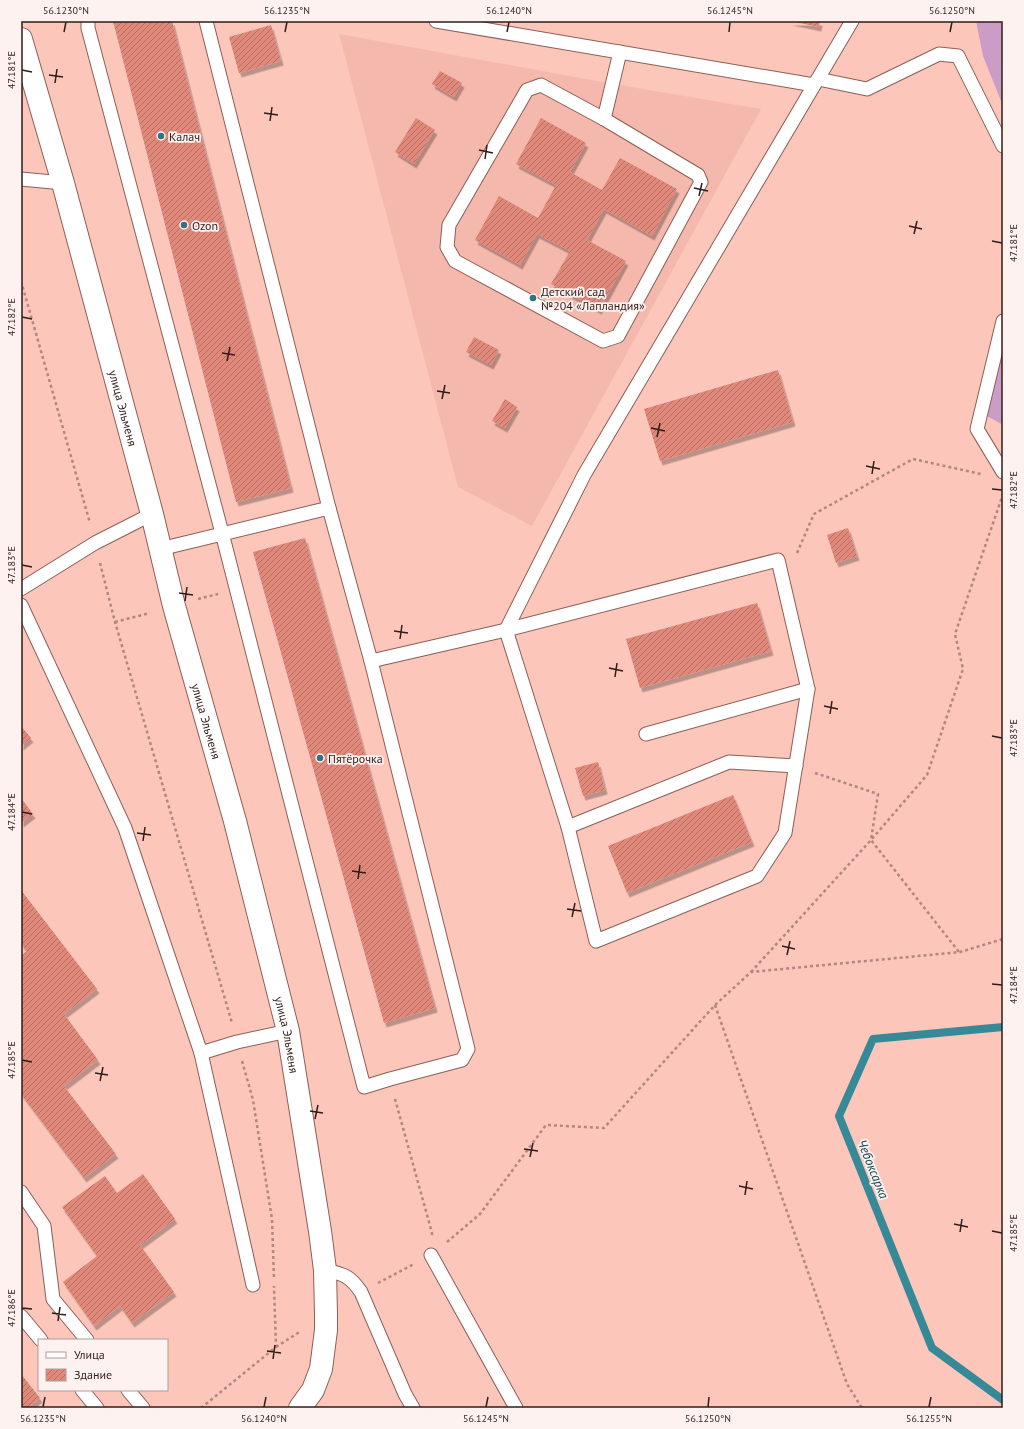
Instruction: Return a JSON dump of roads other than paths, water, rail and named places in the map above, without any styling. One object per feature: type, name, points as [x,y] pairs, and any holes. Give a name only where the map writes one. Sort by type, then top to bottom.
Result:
[{"type":"street","name":"улица Эльменя","points":[[21,39],[63,183],[152,514],[174,606],[235,821],[288,1031],[325,1270],[326,1330],[321,1369],[313,1390],[300,1408]]},
{"type":"lane","points":[[88,21],[90,36],[222,533],[364,1087],[462,1060],[468,1049],[371,661],[329,508],[206,21]]},
{"type":"lane","points":[[436,21],[481,25],[620,52],[867,89],[939,54],[958,56],[1003,146]]},
{"type":"lane","points":[[371,661],[506,630],[778,560],[808,689],[785,833],[757,876],[596,941],[568,827],[506,630],[584,475],[852,21]]},
{"type":"lane","points":[[604,119],[620,52]]},
{"type":"lane","points":[[541,85],[604,119],[698,175],[701,182],[618,336],[604,341],[455,261],[447,247],[449,225],[527,90],[541,85]]},
{"type":"lane","points":[[21,180],[63,183]]},
{"type":"lane","points":[[1003,320],[977,429],[1003,472]]},
{"type":"lane","points":[[160,549],[329,508]]},
{"type":"lane","points":[[21,589],[95,543],[152,514]]},
{"type":"lane","points":[[21,605],[125,828],[201,1053],[253,1285]]},
{"type":"lane","points":[[646,734],[808,689]]},
{"type":"lane","points":[[568,827],[729,762],[796,766]]},
{"type":"lane","points":[[201,1053],[238,1042],[288,1031]]},
{"type":"lane","points":[[21,1192],[44,1226],[53,1299],[86,1339]]},
{"type":"lane","points":[[431,1255],[516,1408]]},
{"type":"lane","points":[[325,1270],[340,1273],[353,1281],[361,1292],[405,1394],[413,1408]]},
{"type":"lane","points":[[21,1316],[40,1339]]},
{"type":"lane","points":[[83,1391],[97,1408]]},
{"type":"lane","points":[[129,1391],[143,1408]]},
{"type":"waterway","name":"Чебоксарка","points":[[1003,1027],[873,1039],[839,1116],[932,1348],[1003,1400]]},
{"type":"place","name":"Калач","points":[[161,136]]},
{"type":"place","name":"Ozon","points":[[184,225]]},
{"type":"place","name":"Детский сад №204 «Лапландия»","points":[[533,298]]},
{"type":"place","name":"Пятёрочка","points":[[320,758]]}]
